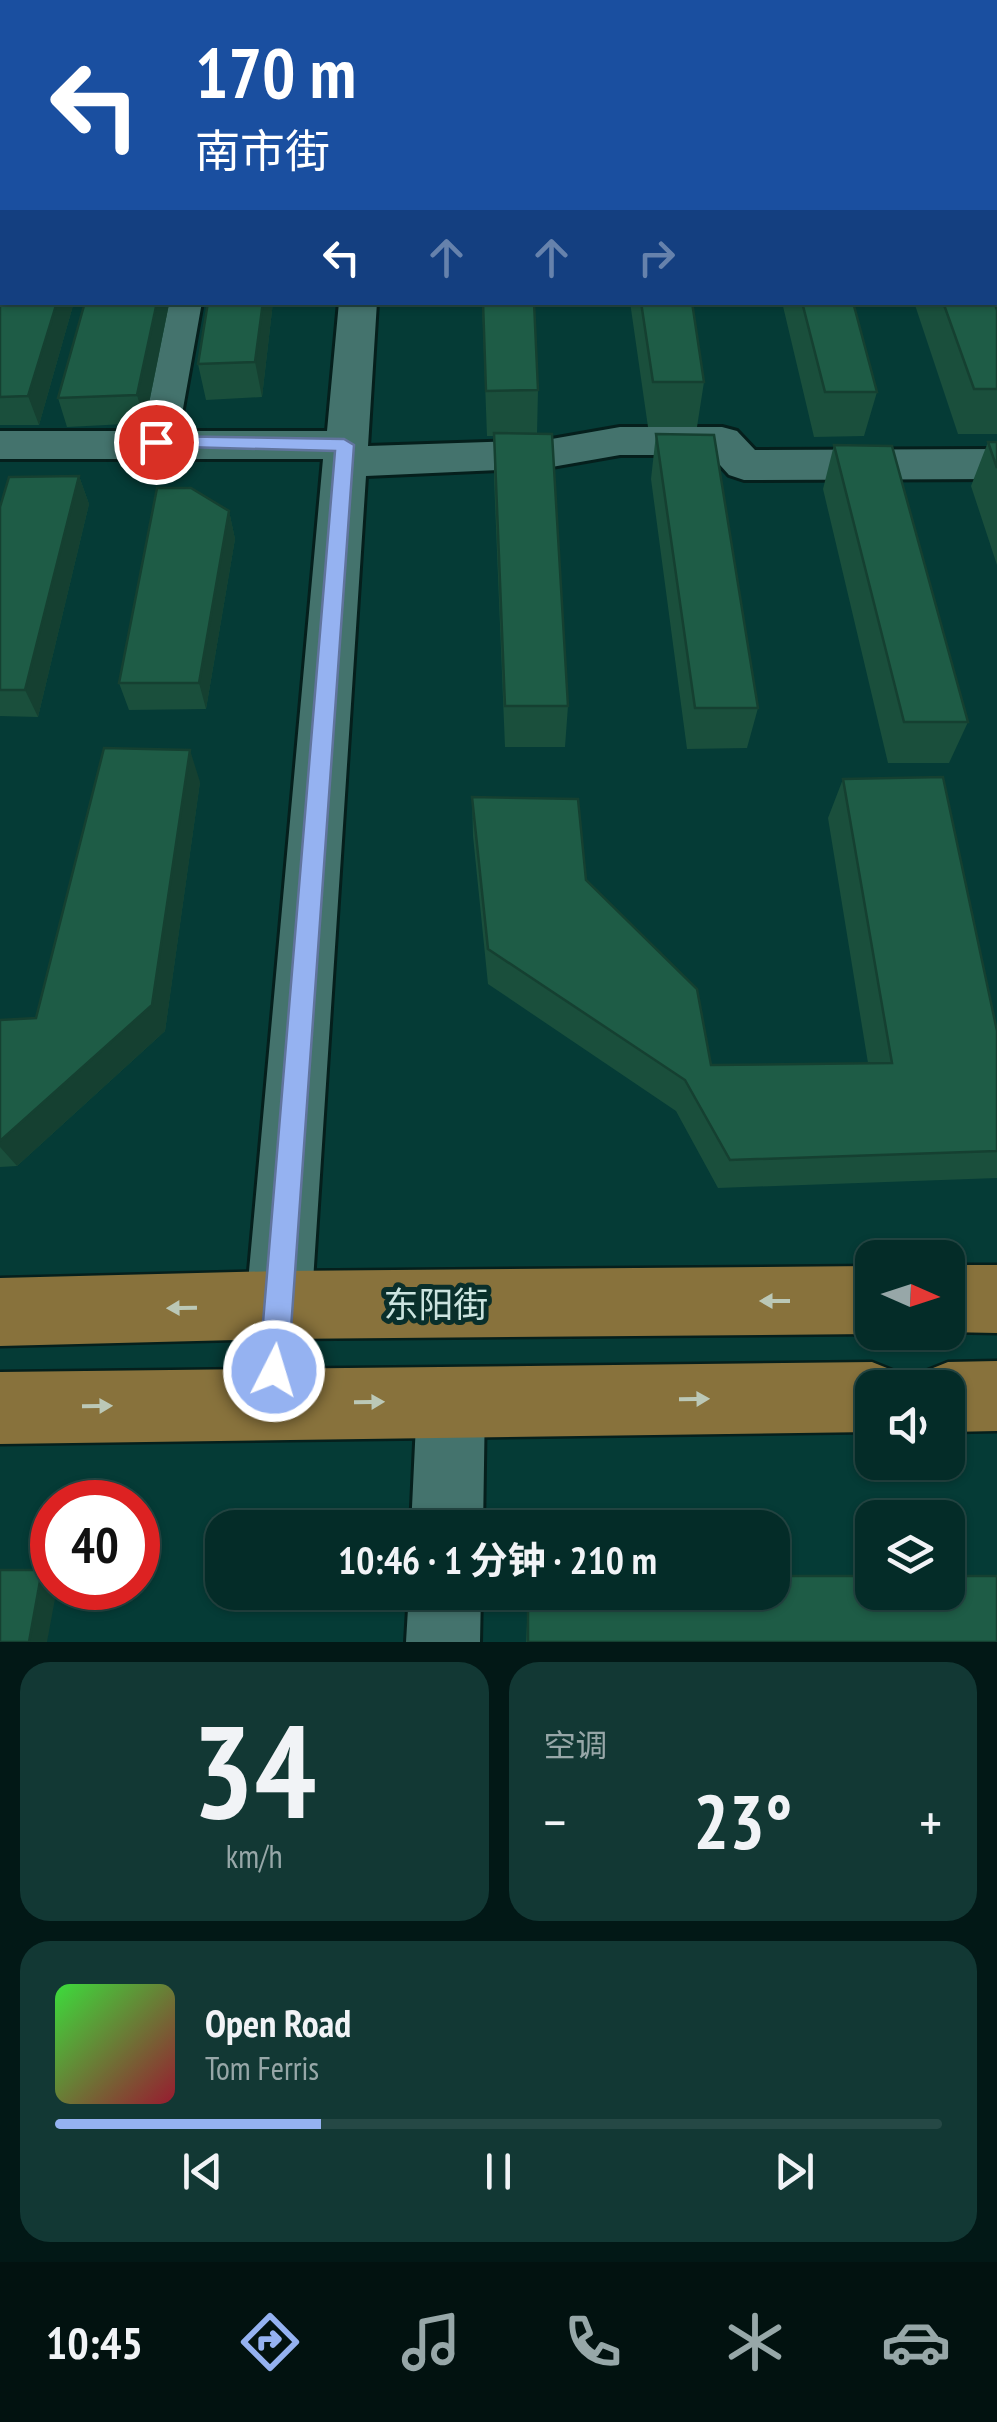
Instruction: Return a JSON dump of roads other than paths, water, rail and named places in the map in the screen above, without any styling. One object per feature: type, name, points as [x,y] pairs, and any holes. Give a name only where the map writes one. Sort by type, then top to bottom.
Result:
[{"type":"main road","points":[[965,1300],[997,1299]]},
{"type":"main road","name":"东阳街","points":[[0,1312],[279,1305],[855,1300]]},
{"type":"main road","points":[[965,1396],[997,1396]]},
{"type":"main road","points":[[0,1408],[855,1397]]},
{"type":"street","points":[[156,442],[182,305]]},
{"type":"street","points":[[271,1404],[358,305]]},
{"type":"street","points":[[0,445],[52,426],[156,442],[344,453],[546,454],[636,441],[722,441],[744,465],[997,464]]},
{"type":"street","points":[[448,1510],[451,1402]]},
{"type":"street","points":[[443,1642],[444,1610]]}]
